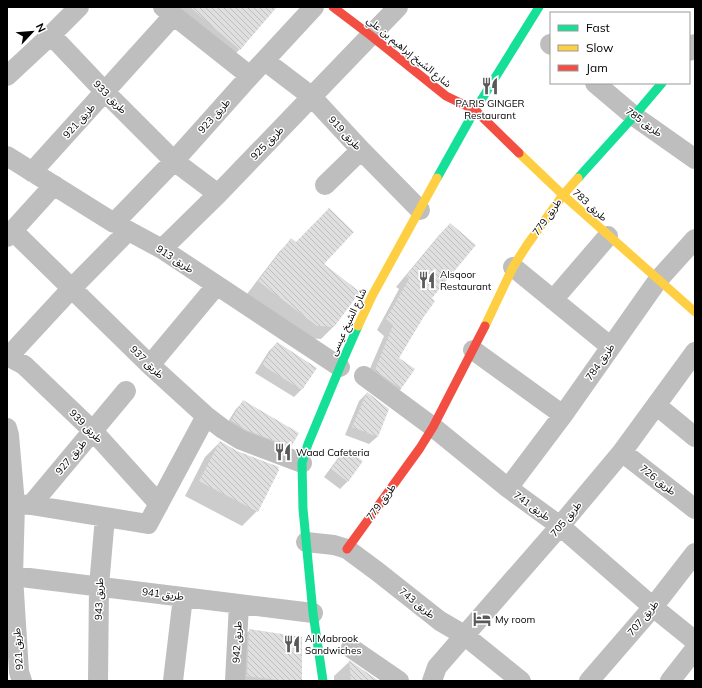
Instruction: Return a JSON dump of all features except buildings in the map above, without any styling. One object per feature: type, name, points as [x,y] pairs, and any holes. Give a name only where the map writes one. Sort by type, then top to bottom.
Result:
[{"type":"street","points":[[10,66],[56,21],[79,7]]},
{"type":"street","name":"طريق 923","points":[[8,356],[71,288],[174,160],[314,7]]},
{"type":"street","name":"شارع الشيخ إبراهيم بن علي","points":[[333,7],[446,96],[474,110]]},
{"type":"street","name":"طريق 925","points":[[162,249],[218,194],[398,7]]},
{"type":"street","name":"شارع الشيخ عيسى","points":[[324,681],[313,613],[303,509],[302,463],[308,444],[372,296],[474,110],[539,7]]},
{"type":"street","points":[[168,12],[250,76]]},
{"type":"street","name":"طريق 921","points":[[32,172],[105,92],[168,12]]},
{"type":"street","name":"طريق 933","points":[[56,21],[105,92],[174,160],[218,194]]},
{"type":"street","name":"طريق 919","points":[[265,61],[312,96],[361,150],[420,210]]},
{"type":"street","name":"طريق 785","points":[[596,84],[634,116],[695,159]]},
{"type":"street","name":"طريق 779","points":[[347,549],[420,448],[473,350],[513,267],[563,195],[661,84]]},
{"type":"street","name":"طريق 783","points":[[474,110],[563,195],[695,312]]},
{"type":"street","points":[[325,185],[361,150]]},
{"type":"street","name":"طريق 913","points":[[7,156],[121,227],[162,249],[340,367]]},
{"type":"street","points":[[10,234],[54,185]]},
{"type":"street","name":"طريق 937","points":[[10,234],[71,288],[150,365],[206,416],[241,440],[302,463]]},
{"type":"street","points":[[553,300],[608,236]]},
{"type":"street","name":"طريق 784","points":[[508,488],[563,415],[658,280],[695,239]]},
{"type":"street","points":[[513,267],[611,347]]},
{"type":"street","points":[[150,365],[216,286]]},
{"type":"street","points":[[473,350],[563,415]]},
{"type":"street","name":"طريق 705","points":[[432,681],[437,667],[560,526],[622,452],[695,352]]},
{"type":"street","name":"طريق 939","points":[[8,356],[24,366],[93,432],[159,504]]},
{"type":"street","name":"طريق 741","points":[[364,376],[432,427],[508,488],[560,526],[653,607],[695,641]]},
{"type":"street","name":"طريق 927","points":[[23,504],[93,432],[126,391]]},
{"type":"street","points":[[656,406],[695,437]]},
{"type":"street","points":[[23,504],[148,524],[206,416]]},
{"type":"street","name":"طريق 921","points":[[7,428],[9,435],[10,472],[23,504],[11,541],[13,576],[11,610],[19,672],[22,681]]},
{"type":"street","name":"طريق 726","points":[[622,452],[695,509]]},
{"type":"street","name":"طريق 943","points":[[98,681],[99,586],[105,517]]},
{"type":"street","name":"طريق 743","points":[[306,542],[334,545],[347,549],[440,621],[464,635],[521,681]]},
{"type":"street","name":"طريق 707","points":[[589,681],[653,607],[695,553]]},
{"type":"street","name":"طريق 941","points":[[13,576],[313,613]]},
{"type":"street","points":[[173,681],[183,597]]},
{"type":"street","name":"طريق 942","points":[[235,681],[239,604]]},
{"type":"street","points":[[351,648],[399,681]]},
{"type":"street","points":[[670,681],[695,649]]},
{"type":"traffic: fast","points":[[437,178],[475,110],[539,7]]},
{"type":"traffic: fast","points":[[578,178],[661,84]]},
{"type":"traffic: fast","points":[[323,681],[313,613],[303,509],[302,463],[308,444],[358,326]]},
{"type":"traffic: slow","points":[[519,153],[563,195],[695,312]]},
{"type":"traffic: slow","points":[[358,326],[372,296],[437,178]]},
{"type":"traffic: slow","points":[[485,326],[513,267],[563,195],[578,178]]},
{"type":"traffic: jam","points":[[333,7],[446,96],[475,110],[519,153]]},
{"type":"traffic: jam","points":[[347,549],[420,448],[433,427],[485,326]]},
{"type":"place","name":"PARIS GINGER Restaurant","points":[[490,86]]},
{"type":"place","name":"Alsqoor Restaurant","points":[[427,280]]},
{"type":"place","name":"Waad Cafeteria","points":[[283,452]]},
{"type":"place","name":"My room","points":[[482,619]]},
{"type":"place","name":"Al Mabrook Sandwiches","points":[[292,644]]}]
